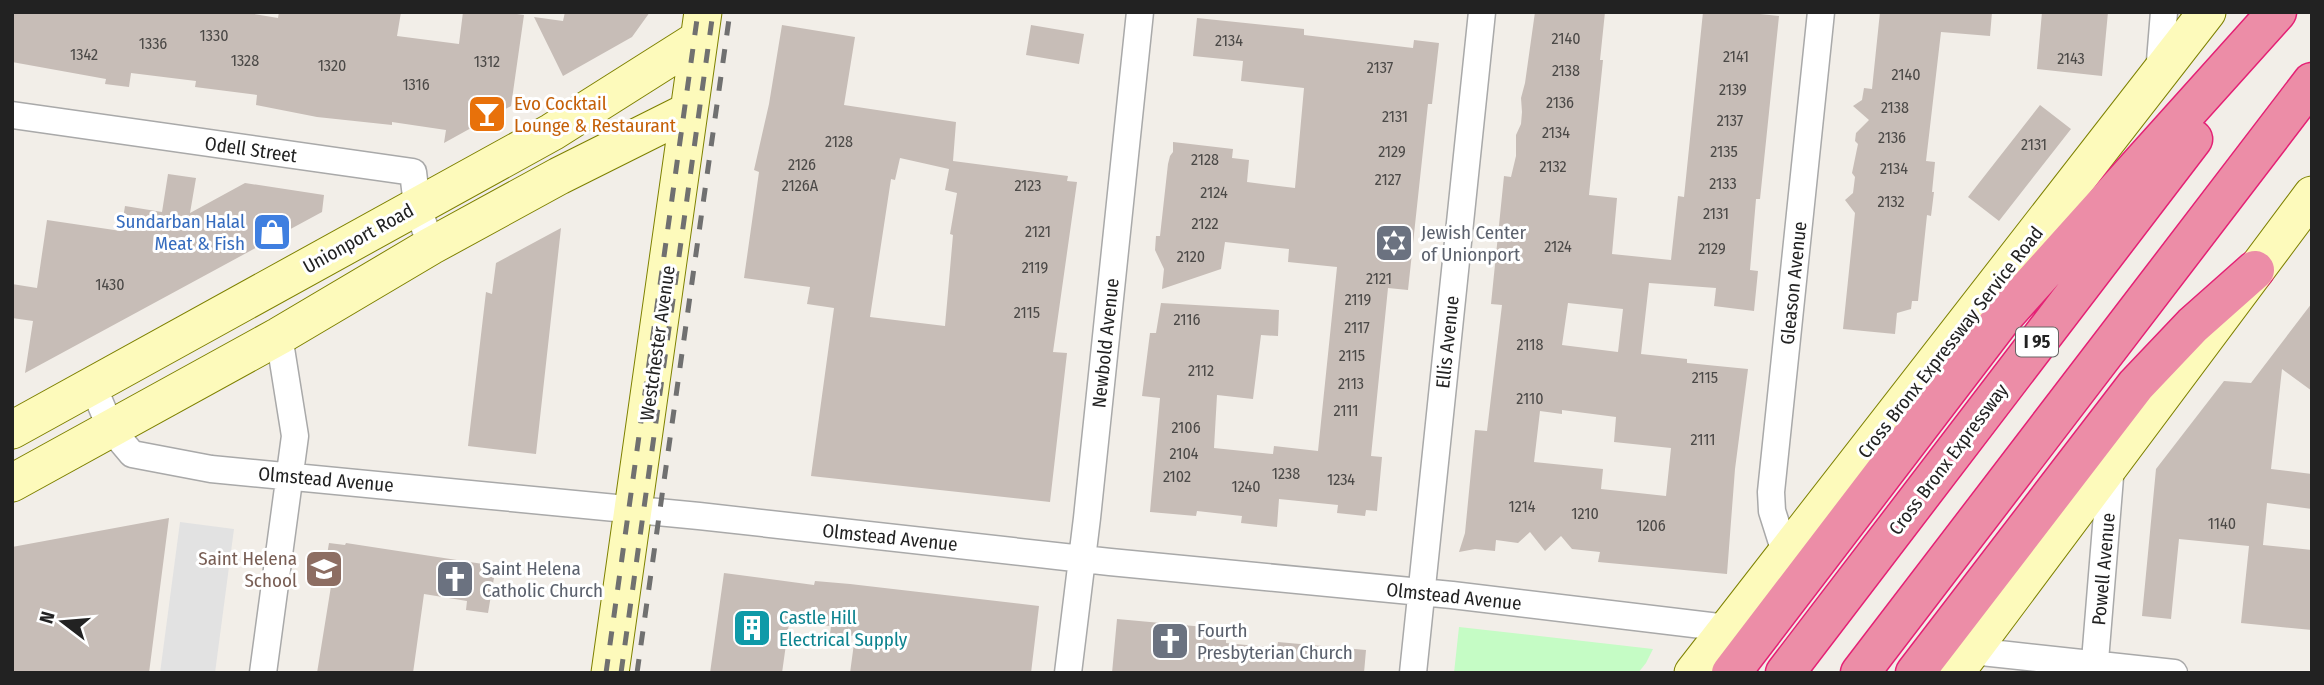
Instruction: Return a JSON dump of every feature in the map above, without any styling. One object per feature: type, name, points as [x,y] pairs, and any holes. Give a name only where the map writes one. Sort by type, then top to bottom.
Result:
[{"type":"highway","points":[[1731,673],[2003,317],[2277,12]]},
{"type":"highway","name":"Cross Bronx Expressway","points":[[1785,673],[2290,12]]},
{"type":"highway","points":[[1860,673],[2312,82]]},
{"type":"highway","points":[[1915,673],[2136,385],[2193,325],[2255,270]]},
{"type":"main road","name":"Cross Bronx Expressway Service Road","points":[[1693,673],[2207,12]]},
{"type":"main road","name":"Westchester Avenue","points":[[610,673],[701,26]]},
{"type":"main road","name":"Unionport Road","points":[[12,430],[552,132],[701,26]]},
{"type":"main road","points":[[12,483],[279,336],[431,246],[559,176],[689,111]]},
{"type":"main road","points":[[1963,662],[2312,195]]},
{"type":"street","name":"Newbold Avenue","points":[[1068,673],[1087,518],[1140,12]]},
{"type":"street","name":"Ellis Avenue","points":[[1413,673],[1482,12]]},
{"type":"street","name":"Gleason Avenue","points":[[1785,552],[1772,511],[1771,492],[1821,12]]},
{"type":"street","points":[[2159,74],[2164,12]]},
{"type":"street","name":"Odell Street","points":[[12,115],[413,172],[417,205],[431,246]]},
{"type":"street","points":[[263,673],[295,436],[279,336]]},
{"type":"street","name":"Olmstead Avenue","points":[[93,386],[111,429],[132,454],[211,469],[699,516],[1421,592],[1727,628]]},
{"type":"street","name":"Powell Avenue","points":[[2094,669],[2111,465]]},
{"type":"street","points":[[1963,662],[2174,673]]},
{"type":"green space","points":[[1459,627],[1653,649],[1638,673],[1454,673]]},
{"type":"shaded area","points":[[180,522],[234,529],[215,673],[160,673]]},
{"type":"building","points":[[12,12],[243,12],[278,18],[279,12],[401,12],[397,36],[459,44],[463,12],[524,15],[511,106],[444,143],[446,130],[392,122],[392,125],[317,117],[256,105],[257,95],[195,87],[196,81],[131,73],[129,87],[105,84],[106,79],[12,62]]},
{"type":"building","points":[[565,12],[650,12],[632,37],[563,76],[534,17],[563,21]]},
{"type":"building","points":[[1535,12],[1605,12],[1600,60],[1603,60],[1589,195],[1617,198],[1612,254],[1671,260],[1678,196],[1684,197],[1703,12],[1779,16],[1760,199],[1756,199],[1750,270],[1758,271],[1754,311],[1714,306],[1716,288],[1649,283],[1641,354],[1687,359],[1687,363],[1748,369],[1735,469],[1727,574],[1598,562],[1600,552],[1572,549],[1561,536],[1545,551],[1530,532],[1518,543],[1496,540],[1495,551],[1475,549],[1459,552],[1465,533],[1475,430],[1487,431],[1502,305],[1491,304],[1504,176],[1511,177],[1516,156],[1516,135],[1521,124],[1521,98]],"holes":[[[1568,303],[1623,309],[1618,352],[1562,345]],[[1562,410],[1616,417],[1614,442],[1671,448],[1666,496],[1601,489],[1603,469],[1534,462],[1540,411],[1562,414]]]},
{"type":"building","points":[[1880,12],[1992,12],[1990,36],[1941,32],[1926,161],[1935,162],[1931,216],[1927,215],[1918,301],[1912,301],[1911,309],[1897,313],[1895,334],[1843,329],[1855,213],[1845,200],[1853,193],[1855,177],[1852,173],[1858,144],[1855,141],[1856,133],[1869,120],[1853,106],[1862,100],[1864,88],[1872,89]]},
{"type":"building","points":[[2042,12],[2108,12],[2102,76],[2037,69]]},
{"type":"building","points":[[1197,18],[1304,29],[1304,35],[1413,48],[1414,40],[1439,43],[1432,104],[1428,104],[1408,290],[1388,288],[1371,456],[1382,457],[1377,511],[1366,510],[1365,516],[1337,513],[1338,505],[1279,499],[1277,527],[1241,523],[1242,516],[1197,511],[1196,516],[1150,512],[1160,398],[1142,396],[1150,333],[1156,333],[1161,303],[1279,310],[1278,336],[1261,335],[1253,399],[1217,395],[1214,448],[1273,454],[1274,446],[1318,451],[1337,267],[1288,262],[1289,249],[1225,242],[1221,269],[1162,289],[1164,269],[1155,250],[1156,236],[1160,236],[1173,142],[1233,149],[1232,158],[1249,160],[1247,182],[1295,188],[1304,88],[1241,81],[1243,61],[1193,56]]},
{"type":"building","points":[[782,25],[855,37],[844,105],[956,122],[953,161],[1068,176],[1067,181],[1077,182],[1053,352],[1067,353],[1050,502],[811,476],[834,308],[807,304],[810,287],[744,278],[759,172],[754,170],[769,104]],"holes":[[[900,158],[949,169],[945,190],[957,193],[950,234],[953,235],[945,326],[870,317],[891,179],[895,180]]]},
{"type":"building","points":[[1031,25],[1084,34],[1079,64],[1026,55]]},
{"type":"building","points":[[2040,105],[2071,129],[1999,221],[1968,197]]},
{"type":"building","points":[[168,174],[196,178],[190,213],[245,183],[324,195],[322,212],[25,373],[33,321],[12,318],[12,284],[37,288],[47,220],[121,231],[125,206],[162,212]]},
{"type":"building","points":[[561,228],[536,454],[468,446],[486,292],[492,294],[496,263]]},
{"type":"building","points":[[2312,303],[2312,391],[2282,369],[2271,469],[2312,474],[2312,509],[2267,503],[2263,545],[2312,550],[2312,630],[2241,623],[2249,546],[2179,539],[2171,619],[2142,616],[2156,469],[2224,381],[2251,383]]},
{"type":"building","points":[[169,518],[149,673],[12,673],[12,547]]},
{"type":"building","points":[[329,543],[346,543],[496,566],[488,613],[466,610],[467,601],[424,594],[413,673],[317,673],[332,580],[323,579]]},
{"type":"building","points":[[724,573],[814,585],[815,581],[850,584],[1039,606],[1031,673],[850,673],[855,636],[830,634],[831,626],[789,623],[782,673],[710,673]]},
{"type":"building","name":"Fourth Presbyterian Church","points":[[1117,619],[1205,627],[1204,637],[1226,639],[1226,643],[1277,648],[1278,642],[1366,650],[1364,673],[1112,673]]},
{"type":"railway","points":[[606,673],[698,12]]},
{"type":"railway","points":[[621,673],[713,12]]},
{"type":"railway","points":[[637,673],[730,12]]},
{"type":"place","name":"Evo Cocktail Lounge & Restaurant","points":[[487,114]]},
{"type":"place","name":"Sundarban Halal Meat & Fish","points":[[272,232]]},
{"type":"place","name":"Jewish Center of Unionport","points":[[1394,243]]},
{"type":"place","name":"Saint Helena School","points":[[324,569]]},
{"type":"place","name":"Saint Helena Catholic Church","points":[[455,579]]},
{"type":"place","name":"Castle Hill Electrical Supply","points":[[752,628]]},
{"type":"place","name":"Fourth Presbyterian Church","points":[[1170,641]]}]
